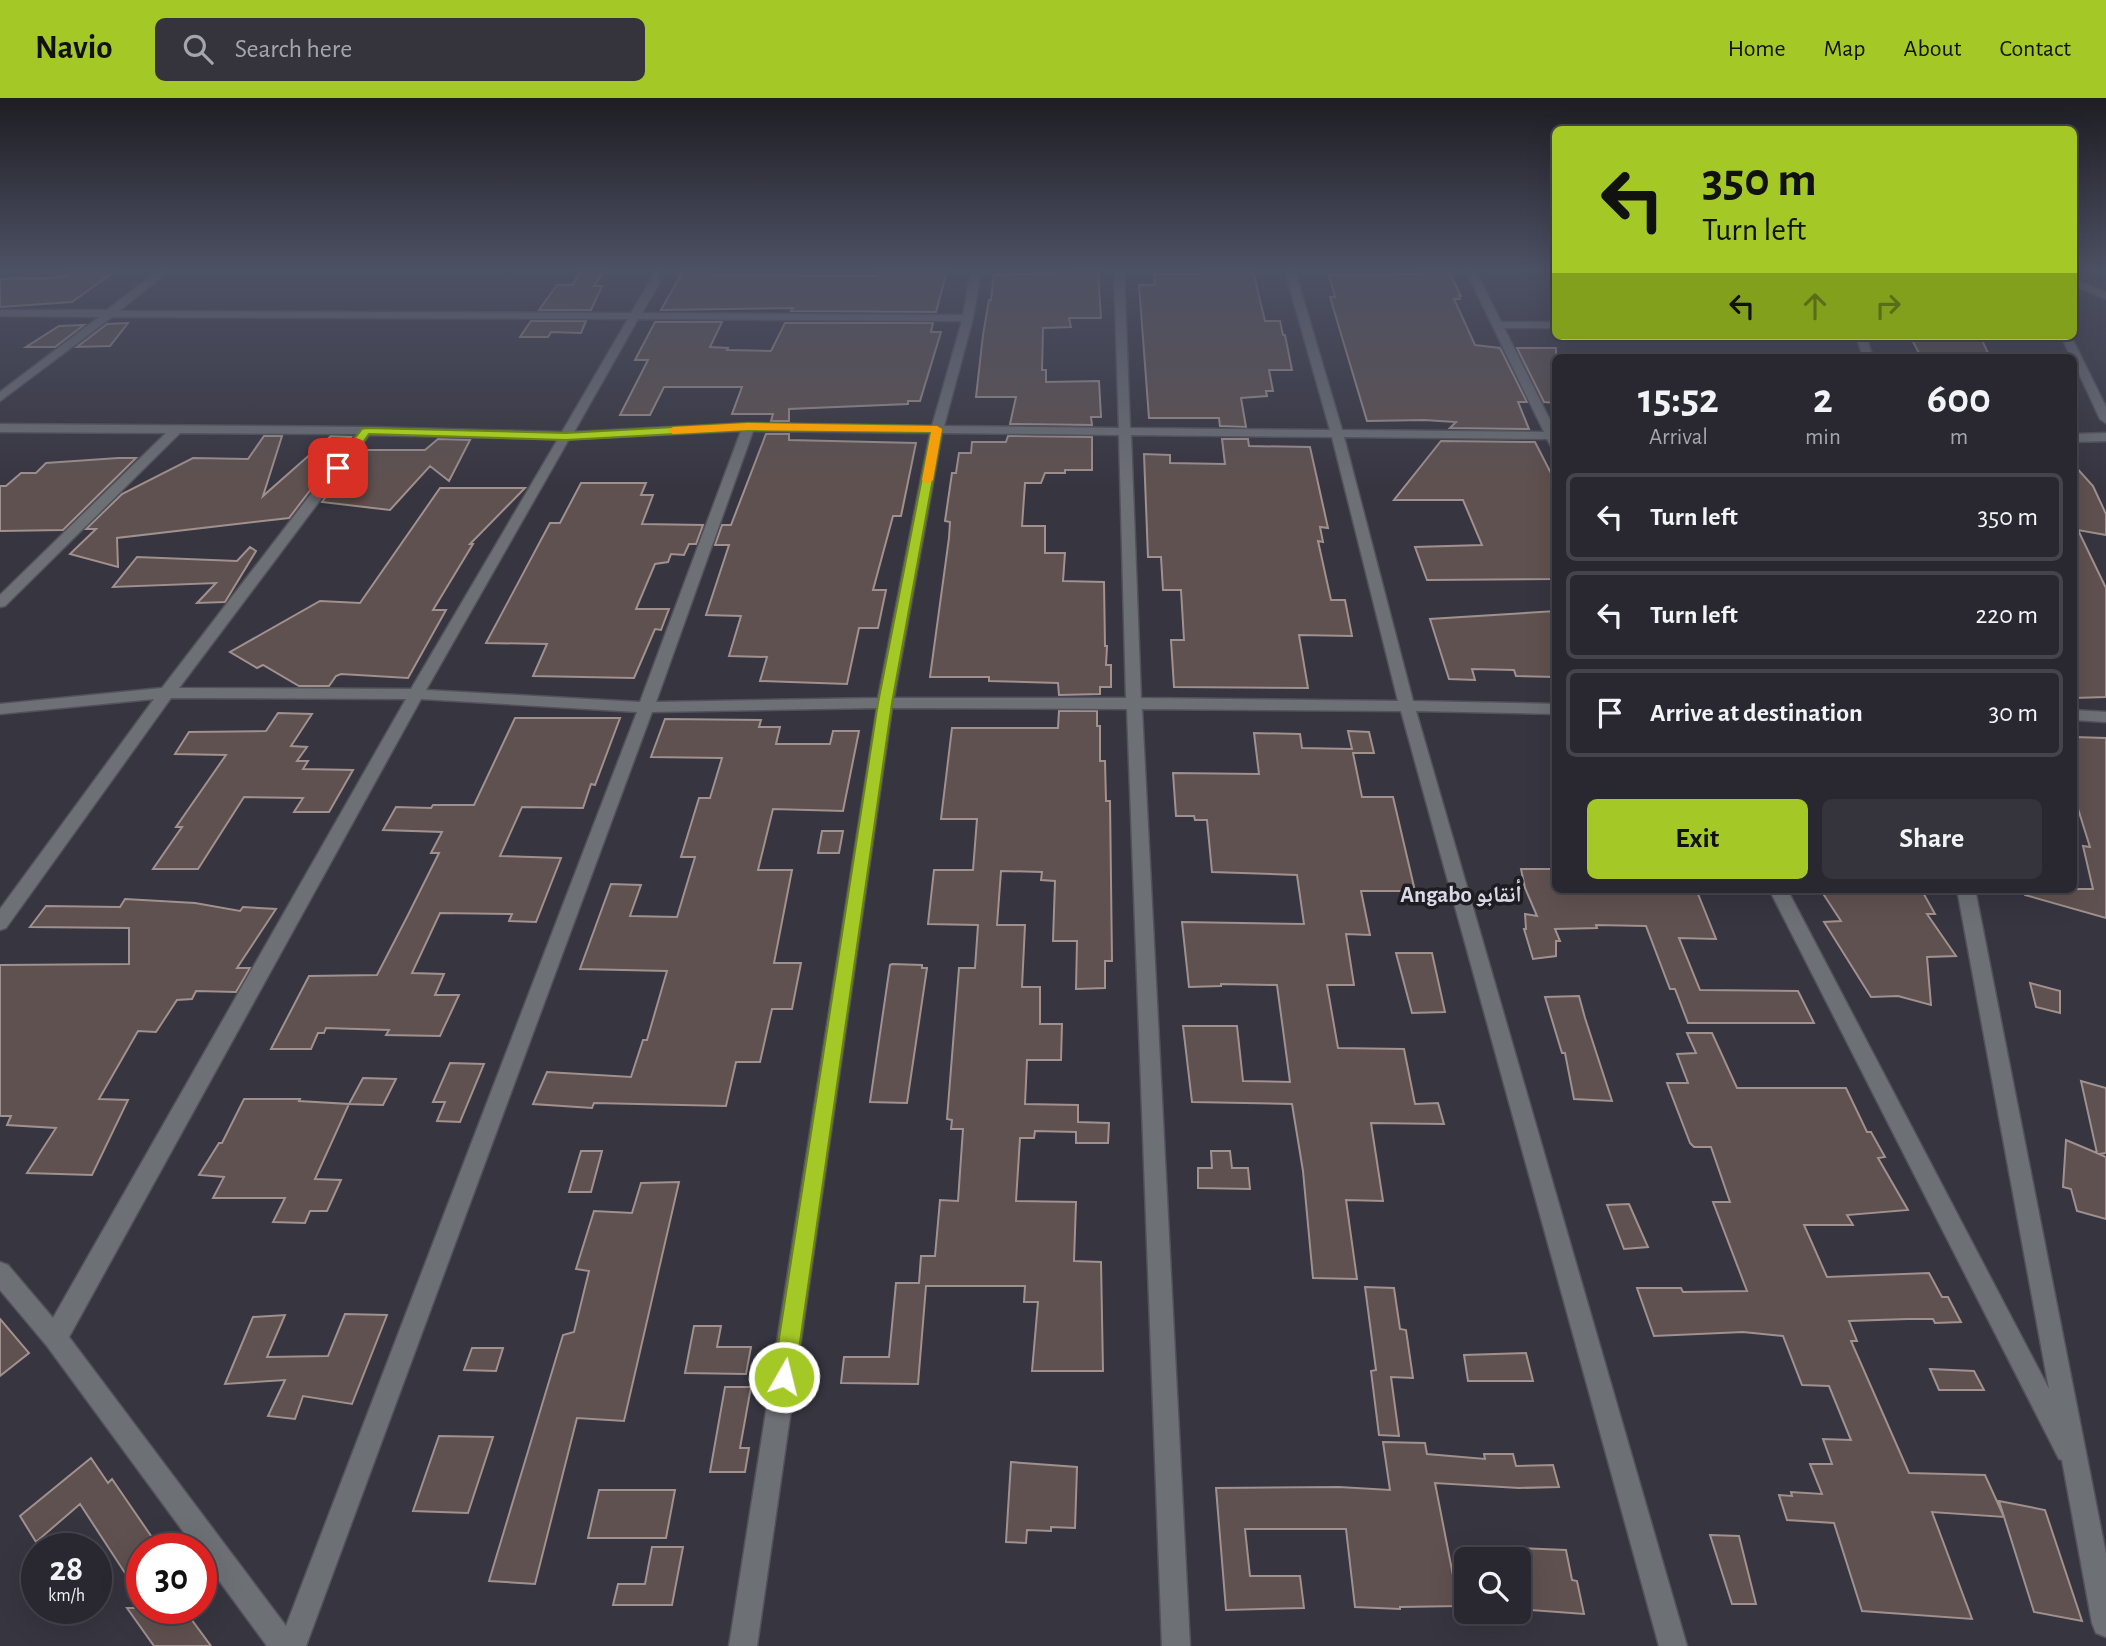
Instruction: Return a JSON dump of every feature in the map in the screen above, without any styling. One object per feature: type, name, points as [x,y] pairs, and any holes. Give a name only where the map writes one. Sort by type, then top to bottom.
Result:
[{"type":"street","points":[[0,398],[72,343]]},
{"type":"street","points":[[55,1338],[416,694],[620,343]]},
{"type":"street","points":[[743,1646],[885,703],[937,429],[961,343]]},
{"type":"street","points":[[1121,343],[1133,704],[1176,1646]]},
{"type":"street","points":[[1311,343],[1407,706],[1673,1646]]},
{"type":"street","points":[[1505,343],[1552,435]]},
{"type":"street","points":[[2077,356],[2102,400],[2106,419]]},
{"type":"street","points":[[0,428],[366,431],[566,436],[748,427],[1552,439]]},
{"type":"street","points":[[292,1646],[646,707],[748,427]]},
{"type":"street","points":[[0,603],[177,429]]},
{"type":"street","points":[[0,923],[167,693],[366,431]]},
{"type":"street","points":[[2077,438],[2106,437]]},
{"type":"street","points":[[0,709],[167,693],[416,694],[646,707],[885,703],[1552,709]]},
{"type":"street","points":[[2077,715],[2106,717]]},
{"type":"street","points":[[1780,893],[2078,1469]]},
{"type":"street","points":[[1967,893],[2106,1623]]},
{"type":"street","points":[[0,1273],[55,1338],[284,1646]]},
{"type":"building","points":[[32,343],[60,343],[55,347],[26,347]]},
{"type":"building","points":[[82,343],[112,343],[110,346],[77,347]]},
{"type":"building","points":[[644,343],[712,343],[710,347],[728,348],[727,350],[771,351],[775,343],[938,343],[920,401],[908,401],[908,404],[789,409],[789,421],[771,421],[773,414],[732,414],[742,387],[664,387],[650,415],[620,415],[648,360],[635,360]]},
{"type":"building","points":[[982,343],[1043,343],[1042,370],[1046,370],[1046,382],[1099,381],[1101,417],[1091,417],[1092,425],[1010,424],[1016,397],[976,397]]},
{"type":"building","points":[[1143,343],[1287,343],[1292,370],[1269,370],[1273,391],[1266,391],[1267,396],[1241,398],[1246,427],[1220,426],[1219,418],[1149,418]]},
{"type":"building","points":[[1344,343],[1474,343],[1500,348],[1527,402],[1518,402],[1529,429],[1450,428],[1456,422],[1424,420],[1367,421]]},
{"type":"building","points":[[1914,343],[1983,343],[1989,354],[1919,354]]},
{"type":"building","points":[[1517,348],[1556,348],[1556,354],[1552,354],[1552,403],[1544,402]]},
{"type":"building","points":[[766,434],[789,434],[789,440],[916,443],[901,516],[893,516],[873,590],[886,590],[878,628],[859,628],[847,684],[760,681],[767,657],[729,656],[741,616],[706,615],[729,545],[715,545],[722,525],[731,525]]},
{"type":"building","points":[[264,436],[282,436],[263,496],[331,436],[351,437],[289,518],[117,538],[118,567],[70,554],[96,529],[86,529],[122,494],[193,458],[248,459]]},
{"type":"building","points":[[1008,436],[1092,437],[1092,470],[1045,473],[1041,483],[1025,483],[1022,526],[1045,526],[1045,553],[1065,553],[1063,581],[1104,582],[1106,665],[1111,665],[1111,687],[1100,687],[1100,694],[1059,695],[1058,683],[989,681],[989,677],[930,677],[949,538],[950,522],[945,521],[952,473],[956,473],[959,453],[971,453],[972,442],[1006,442]]},
{"type":"building","points":[[438,439],[470,440],[449,481],[430,466],[390,510],[322,502],[361,450],[425,450]]},
{"type":"building","points":[[1222,439],[1248,439],[1249,446],[1310,447],[1328,528],[1320,527],[1323,542],[1318,541],[1331,600],[1345,600],[1352,636],[1299,635],[1308,688],[1174,687],[1171,640],[1184,640],[1181,590],[1163,590],[1161,557],[1148,557],[1144,454],[1170,455],[1170,463],[1225,464]]},
{"type":"building","points":[[1441,441],[1535,442],[1552,475],[1552,579],[1427,580],[1415,547],[1482,545],[1463,500],[1394,500]]},
{"type":"building","points":[[136,458],[63,530],[0,531],[0,486],[6,486],[21,473],[36,473],[46,463]]},
{"type":"building","points":[[2077,468],[2093,486],[2106,514],[2106,535],[2078,530],[2106,588],[2106,697],[2077,698]]},
{"type":"building","points":[[581,483],[646,483],[641,495],[653,495],[642,524],[703,525],[696,544],[689,544],[684,555],[671,554],[668,562],[655,564],[636,609],[669,609],[661,630],[655,629],[634,678],[533,676],[547,644],[486,643],[550,523],[560,523]]},
{"type":"building","points":[[440,488],[525,488],[470,544],[473,544],[433,610],[446,610],[408,678],[341,674],[336,676],[329,686],[299,686],[263,665],[257,668],[230,652],[320,601],[360,603]]},
{"type":"building","points":[[250,547],[256,551],[225,602],[197,603],[216,583],[113,587],[137,557],[237,561]]},
{"type":"building","points":[[1552,611],[1552,677],[1516,676],[1514,670],[1472,669],[1475,680],[1449,679],[1430,619]]},
{"type":"building","points":[[1059,711],[1097,711],[1097,726],[1100,726],[1100,761],[1105,761],[1106,801],[1110,801],[1112,961],[1105,961],[1105,988],[1076,989],[1077,941],[1053,941],[1055,881],[1041,880],[1042,872],[1001,871],[997,925],[1025,925],[1022,987],[1040,987],[1040,1024],[1062,1024],[1061,1060],[1027,1060],[1025,1104],[1078,1105],[1078,1122],[1109,1123],[1108,1143],[1076,1143],[1076,1132],[1035,1131],[1034,1138],[1020,1138],[1016,1201],[1076,1202],[1074,1261],[1101,1262],[1103,1371],[1032,1371],[1038,1302],[1024,1302],[1025,1286],[926,1286],[918,1384],[841,1383],[844,1357],[889,1357],[896,1283],[919,1283],[921,1256],[935,1256],[940,1200],[958,1201],[963,1129],[951,1129],[952,1120],[947,1119],[959,968],[975,968],[978,925],[928,924],[934,870],[973,870],[977,819],[941,819],[952,728],[1058,728]]},
{"type":"building","points":[[278,713],[312,714],[291,746],[307,747],[297,761],[308,761],[303,769],[353,770],[329,812],[294,812],[303,798],[244,797],[198,869],[153,869],[182,827],[176,827],[226,755],[175,754],[189,732],[266,731]]},
{"type":"building","points":[[515,718],[620,718],[595,785],[591,784],[583,808],[522,807],[500,856],[561,858],[536,922],[509,921],[512,914],[440,913],[412,973],[444,974],[435,995],[459,995],[440,1036],[386,1035],[389,1030],[326,1028],[324,1033],[318,1033],[311,1049],[271,1049],[309,976],[377,975],[408,915],[439,853],[431,853],[442,832],[383,830],[396,807],[474,805]]},
{"type":"building","points":[[665,719],[761,720],[759,727],[780,727],[776,744],[830,744],[833,731],[859,731],[843,811],[773,809],[758,870],[792,870],[774,963],[801,963],[792,1009],[772,1009],[760,1062],[736,1062],[726,1106],[594,1103],[592,1108],[533,1104],[547,1072],[631,1077],[643,1040],[647,1040],[667,971],[580,969],[611,884],[641,885],[630,916],[677,917],[695,857],[681,857],[699,798],[710,798],[722,758],[651,757]]},
{"type":"building","points":[[1348,731],[1369,732],[1374,753],[1353,753],[1362,797],[1393,797],[1415,891],[1361,891],[1370,935],[1346,934],[1354,985],[1327,985],[1338,1048],[1404,1049],[1415,1104],[1438,1103],[1444,1124],[1371,1123],[1383,1201],[1346,1200],[1357,1279],[1313,1278],[1303,1171],[1292,1104],[1192,1102],[1183,1026],[1237,1026],[1243,1081],[1290,1082],[1277,985],[1221,984],[1189,987],[1182,922],[1304,924],[1297,875],[1212,872],[1207,820],[1195,820],[1194,816],[1176,816],[1173,773],[1259,774],[1254,733],[1300,734],[1302,748],[1352,749]]},
{"type":"building","points":[[2077,737],[2106,738],[2106,918],[2025,895],[2077,893],[2077,889],[2093,889],[2083,846],[2090,847],[2077,806]]},
{"type":"building","points":[[822,831],[843,831],[839,853],[818,853]]},
{"type":"building","points":[[1521,869],[1552,869],[1552,893],[1698,893],[1716,939],[1679,938],[1700,990],[1798,991],[1814,1023],[1688,1023],[1675,989],[1670,989],[1646,926],[1596,925],[1597,928],[1555,929],[1560,941],[1556,941],[1556,956],[1533,959],[1524,929],[1525,914],[1537,916],[1525,888]]},
{"type":"building","points":[[1823,893],[1923,893],[1935,914],[1927,914],[1956,956],[1927,957],[1931,1005],[1898,996],[1871,997],[1824,922],[1841,921]]},
{"type":"building","points":[[125,899],[195,903],[240,911],[243,907],[276,909],[237,968],[250,968],[236,992],[196,991],[192,999],[177,1000],[156,1032],[138,1031],[99,1099],[128,1100],[92,1175],[27,1173],[56,1128],[7,1125],[11,1116],[0,1116],[0,965],[129,964],[129,928],[30,927],[46,906],[120,907]]},
{"type":"building","points":[[1396,953],[1432,953],[1445,1012],[1412,1013]]},
{"type":"building","points":[[892,964],[922,965],[922,968],[927,968],[907,1103],[870,1102]]},
{"type":"building","points":[[2030,983],[2060,991],[2060,1013],[2036,1007]]},
{"type":"building","points":[[1579,996],[1612,1101],[1574,1099],[1565,1053],[1562,1053],[1545,997]]},
{"type":"building","points":[[1687,1033],[1712,1033],[1737,1088],[1846,1088],[1867,1132],[1871,1132],[1885,1157],[1878,1158],[1908,1210],[1847,1215],[1853,1225],[1804,1225],[1827,1277],[1929,1273],[1942,1297],[1948,1297],[1961,1322],[1935,1323],[1933,1319],[1849,1321],[1857,1341],[1851,1341],[1909,1473],[1985,1475],[2004,1517],[1932,1512],[1972,1619],[1862,1611],[1834,1523],[1787,1520],[1779,1495],[1792,1496],[1791,1492],[1822,1494],[1810,1464],[1832,1464],[1823,1439],[1851,1440],[1829,1386],[1802,1385],[1783,1336],[1743,1332],[1654,1336],[1637,1288],[1681,1288],[1683,1292],[1747,1291],[1713,1202],[1730,1202],[1711,1147],[1694,1147],[1690,1143],[1667,1083],[1688,1083],[1677,1054],[1696,1053]]},
{"type":"building","points":[[450,1063],[484,1064],[460,1122],[437,1121],[445,1102],[433,1102]]},
{"type":"building","points":[[363,1078],[396,1079],[383,1105],[349,1104]]},
{"type":"building","points":[[2081,1081],[2106,1088],[2106,1153],[2099,1154],[2106,1157],[2106,1219],[2077,1211],[2071,1189],[2063,1187],[2066,1140],[2097,1153]]},
{"type":"building","points":[[244,1099],[300,1099],[299,1101],[349,1104],[315,1179],[341,1180],[327,1211],[310,1211],[305,1223],[273,1222],[285,1198],[213,1198],[224,1177],[199,1175],[219,1143],[222,1143]]},
{"type":"building","points":[[581,1151],[602,1151],[591,1192],[569,1192]]},
{"type":"building","points":[[1211,1151],[1230,1151],[1232,1168],[1248,1168],[1250,1189],[1198,1188],[1198,1168],[1212,1168]]},
{"type":"building","points":[[679,1182],[624,1421],[577,1418],[535,1584],[489,1581],[563,1335],[574,1332],[589,1271],[576,1269],[594,1211],[632,1213],[641,1183]]},
{"type":"building","points":[[1629,1204],[1648,1247],[1624,1249],[1607,1205]]},
{"type":"building","points":[[1365,1287],[1394,1288],[1400,1329],[1406,1330],[1413,1378],[1391,1377],[1399,1436],[1379,1435],[1371,1371],[1376,1370]]},
{"type":"building","points":[[345,1314],[387,1315],[352,1404],[303,1396],[295,1419],[268,1416],[285,1380],[225,1384],[253,1317],[285,1315],[267,1357],[328,1356]]},
{"type":"building","points":[[0,1319],[29,1353],[0,1376]]},
{"type":"building","points":[[694,1326],[721,1326],[717,1347],[751,1347],[746,1374],[685,1373]]},
{"type":"building","points":[[472,1348],[503,1348],[496,1371],[464,1370]]},
{"type":"building","points":[[1526,1353],[1533,1381],[1468,1381],[1464,1355]]},
{"type":"building","points":[[1930,1369],[1974,1371],[1984,1390],[1939,1390]]},
{"type":"building","points":[[725,1387],[751,1387],[740,1448],[749,1448],[745,1472],[710,1472]]},
{"type":"building","points":[[439,1436],[493,1437],[468,1513],[413,1511]]},
{"type":"building","points":[[1383,1442],[1425,1443],[1427,1454],[1485,1459],[1484,1454],[1513,1454],[1516,1466],[1553,1465],[1559,1487],[1519,1488],[1435,1483],[1454,1580],[1454,1606],[1400,1609],[1355,1607],[1346,1529],[1245,1529],[1250,1576],[1300,1576],[1304,1608],[1226,1610],[1216,1488],[1339,1487],[1390,1490]]},
{"type":"building","points":[[91,1458],[108,1483],[112,1479],[149,1533],[126,1533],[126,1574],[112,1553],[112,1533],[99,1533],[80,1504],[46,1533],[30,1533],[20,1516]]},
{"type":"building","points":[[1011,1462],[1077,1467],[1075,1528],[1027,1530],[1026,1543],[1006,1542]]},
{"type":"building","points":[[599,1490],[675,1490],[666,1538],[588,1538]]},
{"type":"building","points":[[1999,1501],[2045,1510],[2082,1621],[2034,1612]]},
{"type":"building","points":[[1710,1535],[1739,1536],[1756,1604],[1732,1604]]},
{"type":"building","points":[[652,1547],[683,1547],[672,1605],[613,1605],[618,1584],[645,1584]]},
{"type":"building","points":[[1531,1549],[1566,1550],[1572,1580],[1577,1581],[1584,1614],[1531,1610]]},
{"type":"building","points":[[138,1624],[195,1624],[211,1646],[154,1646]]},
{"type":"slow traffic","points":[[673,431],[748,427],[937,429],[927,480]]},
{"type":"district","name":"Angabo أنقابو","points":[[1461,895]]},
{"type":"route","points":[[338,468],[366,431],[566,436],[748,427],[937,429],[885,703],[784,1377]]}]
